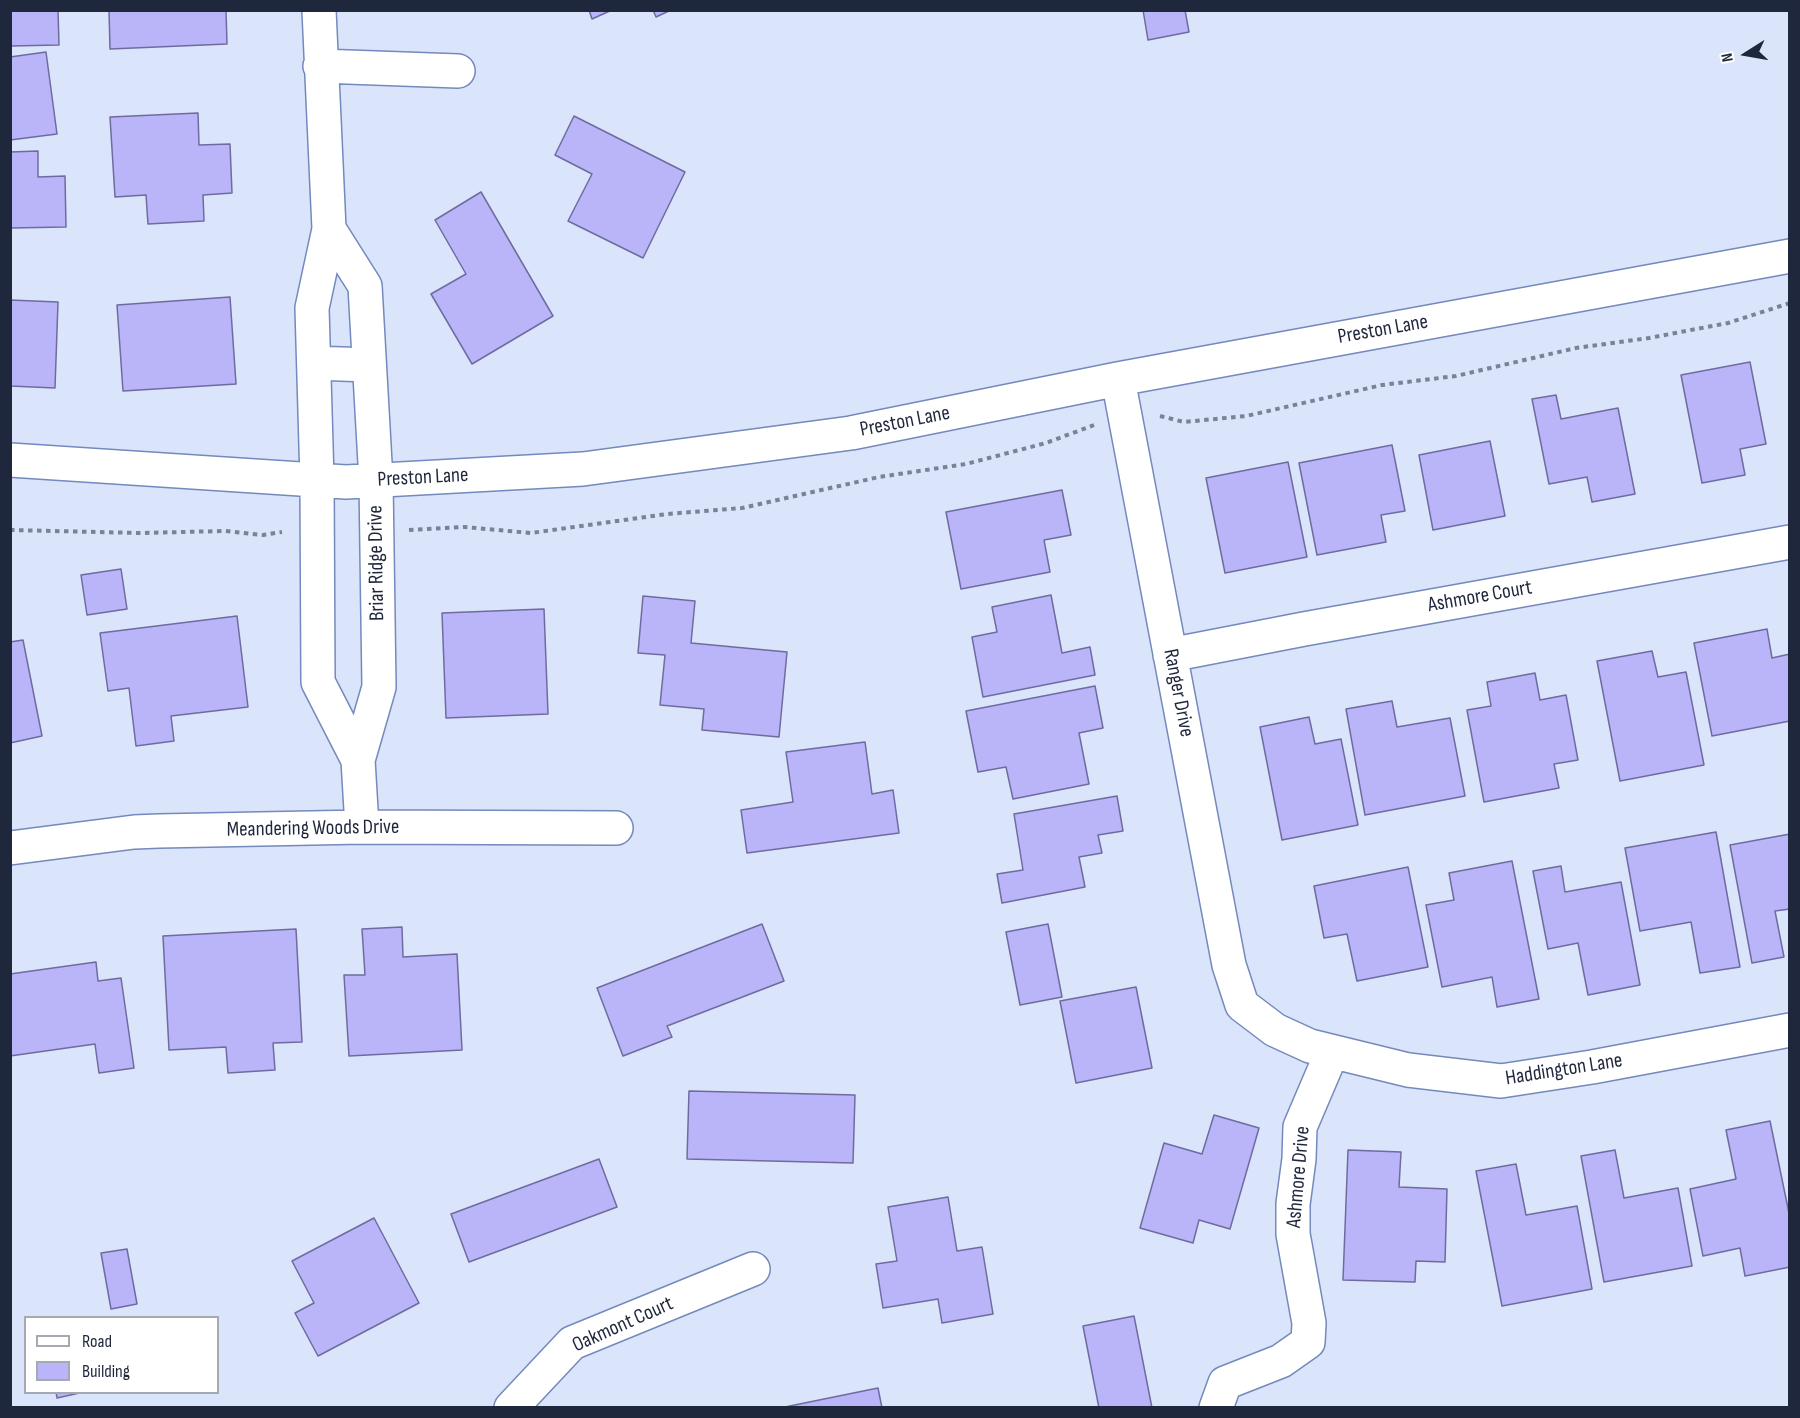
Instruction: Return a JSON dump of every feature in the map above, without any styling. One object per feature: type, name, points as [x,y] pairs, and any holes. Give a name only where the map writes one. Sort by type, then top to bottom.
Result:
[{"type":"street","name":"Briar Ridge Drive","points":[[319,10],[329,229],[312,308],[317,480],[318,682],[358,760]]},
{"type":"street","points":[[320,66],[458,71]]},
{"type":"street","name":"Briar Ridge Drive","points":[[329,229],[365,286],[376,480],[379,687],[358,760],[362,827]]},
{"type":"street","name":"Preston Lane","points":[[10,460],[346,482],[583,469],[839,434],[1118,379],[1790,256]]},
{"type":"street","points":[[314,363],[369,365]]},
{"type":"street","name":"Ranger Drive","points":[[1118,379],[1229,965],[1242,1005]]},
{"type":"street","name":"Ashmore Court","points":[[1170,655],[1304,628],[1790,542]]},
{"type":"street","name":"Meandering Woods Drive","points":[[10,848],[134,832],[362,827],[616,828]]},
{"type":"street","name":"Haddington Lane","points":[[1242,1005],[1275,1030],[1310,1046],[1408,1070],[1501,1081],[1592,1067],[1790,1030]]},
{"type":"street","name":"Ashmore Drive","points":[[1216,1407],[1225,1383],[1281,1361],[1308,1342],[1309,1323],[1293,1234],[1293,1204],[1299,1159],[1300,1127],[1332,1052]]},
{"type":"street","name":"Oakmont Court","points":[[511,1407],[572,1343],[753,1269]]},
{"type":"building","points":[[10,10],[58,10],[59,45],[10,46]]},
{"type":"building","points":[[109,10],[226,10],[227,44],[110,49]]},
{"type":"building","points":[[589,10],[612,10],[592,19]]},
{"type":"building","points":[[653,10],[671,10],[656,17]]},
{"type":"building","points":[[1143,10],[1185,10],[1189,32],[1148,40]]},
{"type":"building","points":[[46,52],[57,134],[10,140],[10,57]]},
{"type":"building","points":[[198,113],[199,145],[230,144],[232,193],[203,195],[204,221],[148,224],[146,195],[115,197],[110,117]]},
{"type":"building","points":[[574,116],[685,172],[643,258],[568,221],[592,174],[555,155]]},
{"type":"building","points":[[38,151],[38,177],[65,176],[66,227],[10,228],[10,152]]},
{"type":"building","points":[[481,192],[553,316],[472,364],[431,294],[466,274],[435,220]]},
{"type":"building","points":[[230,297],[236,384],[123,391],[117,305]]},
{"type":"building","points":[[10,300],[58,302],[55,388],[10,386]]},
{"type":"building","points":[[1750,362],[1766,444],[1740,449],[1745,475],[1702,483],[1681,375]]},
{"type":"building","points":[[1556,395],[1561,419],[1618,408],[1635,494],[1592,502],[1587,477],[1549,484],[1532,399]]},
{"type":"building","points":[[1490,441],[1505,516],[1433,530],[1419,455]]},
{"type":"building","points":[[1392,445],[1405,511],[1381,515],[1386,542],[1317,555],[1299,463]]},
{"type":"building","points":[[1288,462],[1307,557],[1225,573],[1206,478]]},
{"type":"building","points":[[1062,490],[1071,535],[1044,540],[1050,572],[961,589],[946,512]]},
{"type":"building","points":[[121,569],[127,609],[87,615],[81,575]]},
{"type":"building","points":[[1051,595],[1062,653],[1090,647],[1095,675],[983,697],[972,637],[997,632],[992,607]]},
{"type":"building","points":[[643,596],[695,601],[691,643],[787,652],[779,737],[702,730],[704,709],[660,705],[665,655],[638,653]]},
{"type":"building","points":[[544,609],[548,714],[446,718],[442,613]]},
{"type":"building","points":[[237,616],[248,707],[171,716],[174,741],[136,746],[129,688],[108,691],[100,633]]},
{"type":"building","points":[[1767,629],[1772,658],[1790,654],[1790,721],[1712,736],[1694,643]]},
{"type":"building","points":[[23,640],[42,736],[10,743],[10,642]]},
{"type":"building","points":[[1652,651],[1658,677],[1686,672],[1704,765],[1620,781],[1597,661]]},
{"type":"building","points":[[1535,673],[1540,700],[1566,695],[1578,760],[1554,764],[1559,788],[1484,802],[1467,710],[1491,706],[1487,682]]},
{"type":"building","points":[[1095,686],[1103,728],[1079,733],[1089,784],[1013,799],[1006,767],[978,772],[966,711]]},
{"type":"building","points":[[1392,701],[1397,727],[1450,718],[1465,796],[1365,815],[1346,709]]},
{"type":"building","points":[[1309,717],[1315,744],[1341,739],[1358,825],[1282,840],[1260,727]]},
{"type":"building","points":[[865,742],[872,794],[893,790],[899,833],[747,853],[741,810],[793,802],[786,752]]},
{"type":"building","points":[[1117,796],[1123,831],[1098,835],[1102,853],[1079,857],[1085,887],[1002,903],[997,874],[1023,870],[1014,814]]},
{"type":"building","points":[[1716,832],[1740,967],[1700,973],[1691,922],[1640,931],[1625,848]]},
{"type":"building","points":[[1790,834],[1790,909],[1775,911],[1784,957],[1752,963],[1730,845]]},
{"type":"building","points":[[1512,861],[1539,999],[1497,1007],[1492,977],[1442,987],[1426,905],[1454,900],[1449,873]]},
{"type":"building","points":[[1561,866],[1565,892],[1621,882],[1640,985],[1588,995],[1578,943],[1548,949],[1533,871]]},
{"type":"building","points":[[1408,867],[1428,967],[1357,981],[1347,934],[1324,938],[1314,886]]},
{"type":"building","points":[[762,924],[784,981],[667,1026],[672,1037],[623,1056],[597,988]]},
{"type":"building","points":[[1048,924],[1062,997],[1020,1005],[1006,932]]},
{"type":"building","points":[[402,927],[403,957],[457,954],[462,1050],[349,1056],[344,975],[365,975],[362,929]]},
{"type":"building","points":[[296,929],[302,1042],[273,1043],[275,1070],[228,1073],[226,1047],[169,1050],[163,936]]},
{"type":"building","points":[[96,962],[98,981],[121,978],[134,1068],[99,1073],[95,1044],[10,1056],[10,974]]},
{"type":"building","points":[[1136,987],[1152,1068],[1076,1083],[1060,1001]]},
{"type":"building","points":[[689,1091],[855,1095],[853,1163],[687,1159]]},
{"type":"building","points":[[1214,1115],[1259,1128],[1230,1229],[1199,1220],[1193,1243],[1140,1228],[1164,1143],[1202,1154]]},
{"type":"building","points":[[1770,1121],[1790,1218],[1790,1267],[1745,1276],[1740,1248],[1703,1256],[1690,1189],[1736,1179],[1726,1130]]},
{"type":"building","points":[[1348,1150],[1401,1152],[1399,1187],[1447,1189],[1445,1262],[1416,1261],[1415,1282],[1343,1280]]},
{"type":"building","points":[[1615,1150],[1624,1198],[1678,1188],[1692,1266],[1604,1282],[1581,1156]]},
{"type":"building","points":[[599,1159],[617,1207],[469,1262],[451,1214]]},
{"type":"building","points":[[1516,1164],[1526,1215],[1577,1206],[1592,1289],[1502,1306],[1476,1171]]},
{"type":"building","points":[[948,1197],[957,1251],[982,1247],[993,1314],[942,1323],[938,1299],[883,1308],[876,1264],[897,1261],[888,1207]]},
{"type":"building","points":[[374,1218],[419,1303],[318,1356],[295,1313],[314,1303],[292,1261]]},
{"type":"building","points":[[127,1249],[137,1304],[111,1309],[101,1253]]},
{"type":"building","points":[[1134,1316],[1152,1408],[1099,1408],[1083,1326]]},
{"type":"building","points":[[878,1388],[882,1408],[780,1408]]},
{"type":"building","points":[[56,1394],[75,1394],[57,1398]]}]
